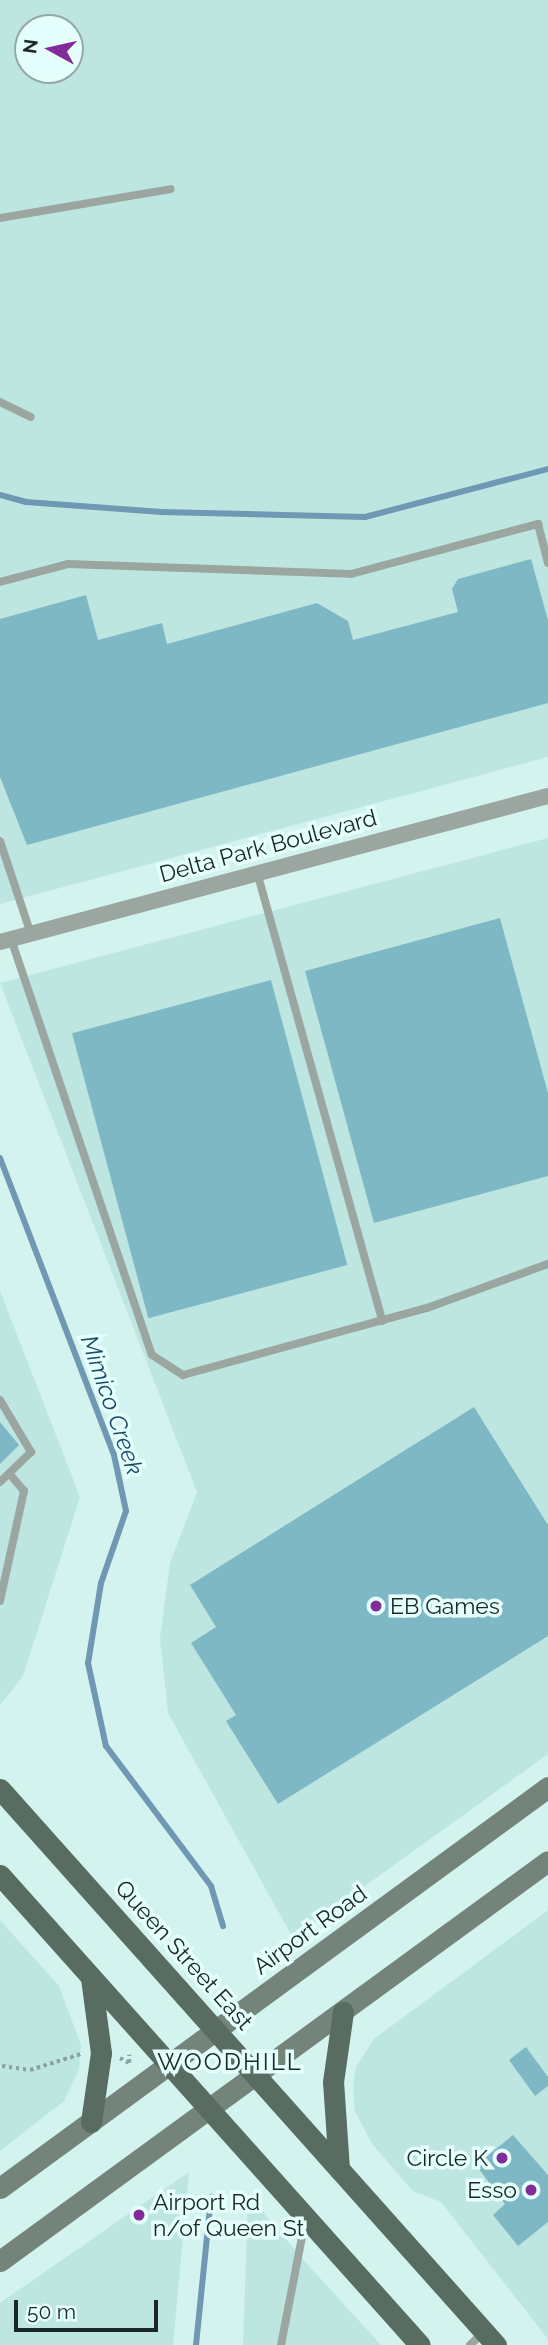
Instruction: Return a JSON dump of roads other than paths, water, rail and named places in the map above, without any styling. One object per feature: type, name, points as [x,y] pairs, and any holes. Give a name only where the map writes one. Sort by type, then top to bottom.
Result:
[{"type":"main road","name":"Airport Road","points":[[0,2188],[548,1787]]},
{"type":"main road","name":"Queen Street East","points":[[0,1789],[338,2169],[483,2341]]},
{"type":"main road","points":[[0,2261],[548,1861]]},
{"type":"main road","points":[[0,1875],[420,2345]]},
{"type":"main road","points":[[91,1978],[101,2053],[91,2122]]},
{"type":"main road","points":[[338,2169],[333,2082],[343,2012]]},
{"type":"street","name":"Delta Park Boulevard","points":[[6,941],[548,796]]},
{"type":"lane","points":[[0,218],[171,189]]},
{"type":"lane","points":[[0,402],[31,417]]},
{"type":"lane","points":[[0,582],[68,564],[351,574],[538,524],[548,563]]},
{"type":"lane","points":[[0,841],[31,934]]},
{"type":"lane","points":[[257,872],[382,1321]]},
{"type":"lane","points":[[6,941],[152,1355],[183,1374],[382,1321],[548,1264]]},
{"type":"lane","points":[[0,1400],[31,1452],[0,1482]]},
{"type":"lane","points":[[0,1601],[24,1491],[9,1473]]},
{"type":"lane","points":[[281,2345],[306,2217]]},
{"type":"waterway","points":[[0,495],[26,502],[162,512],[365,517],[548,469]]},
{"type":"waterway","name":"Mimico Creek","points":[[0,1158],[114,1455],[126,1511],[101,1583],[88,1663],[106,1746],[211,1886],[223,1926]]},
{"type":"waterway","name":"Mimico Creek","points":[[196,2345],[211,2197]]},
{"type":"place","name":"EB Games","points":[[376,1606]]},
{"type":"place","name":"Circle K","points":[[502,2158]]},
{"type":"place","name":"Esso","points":[[531,2190]]},
{"type":"place","name":"Airport Rd n/of Queen St","points":[[139,2215]]},
{"type":"district","name":"WOODHILL","points":[[230,2062]]}]
